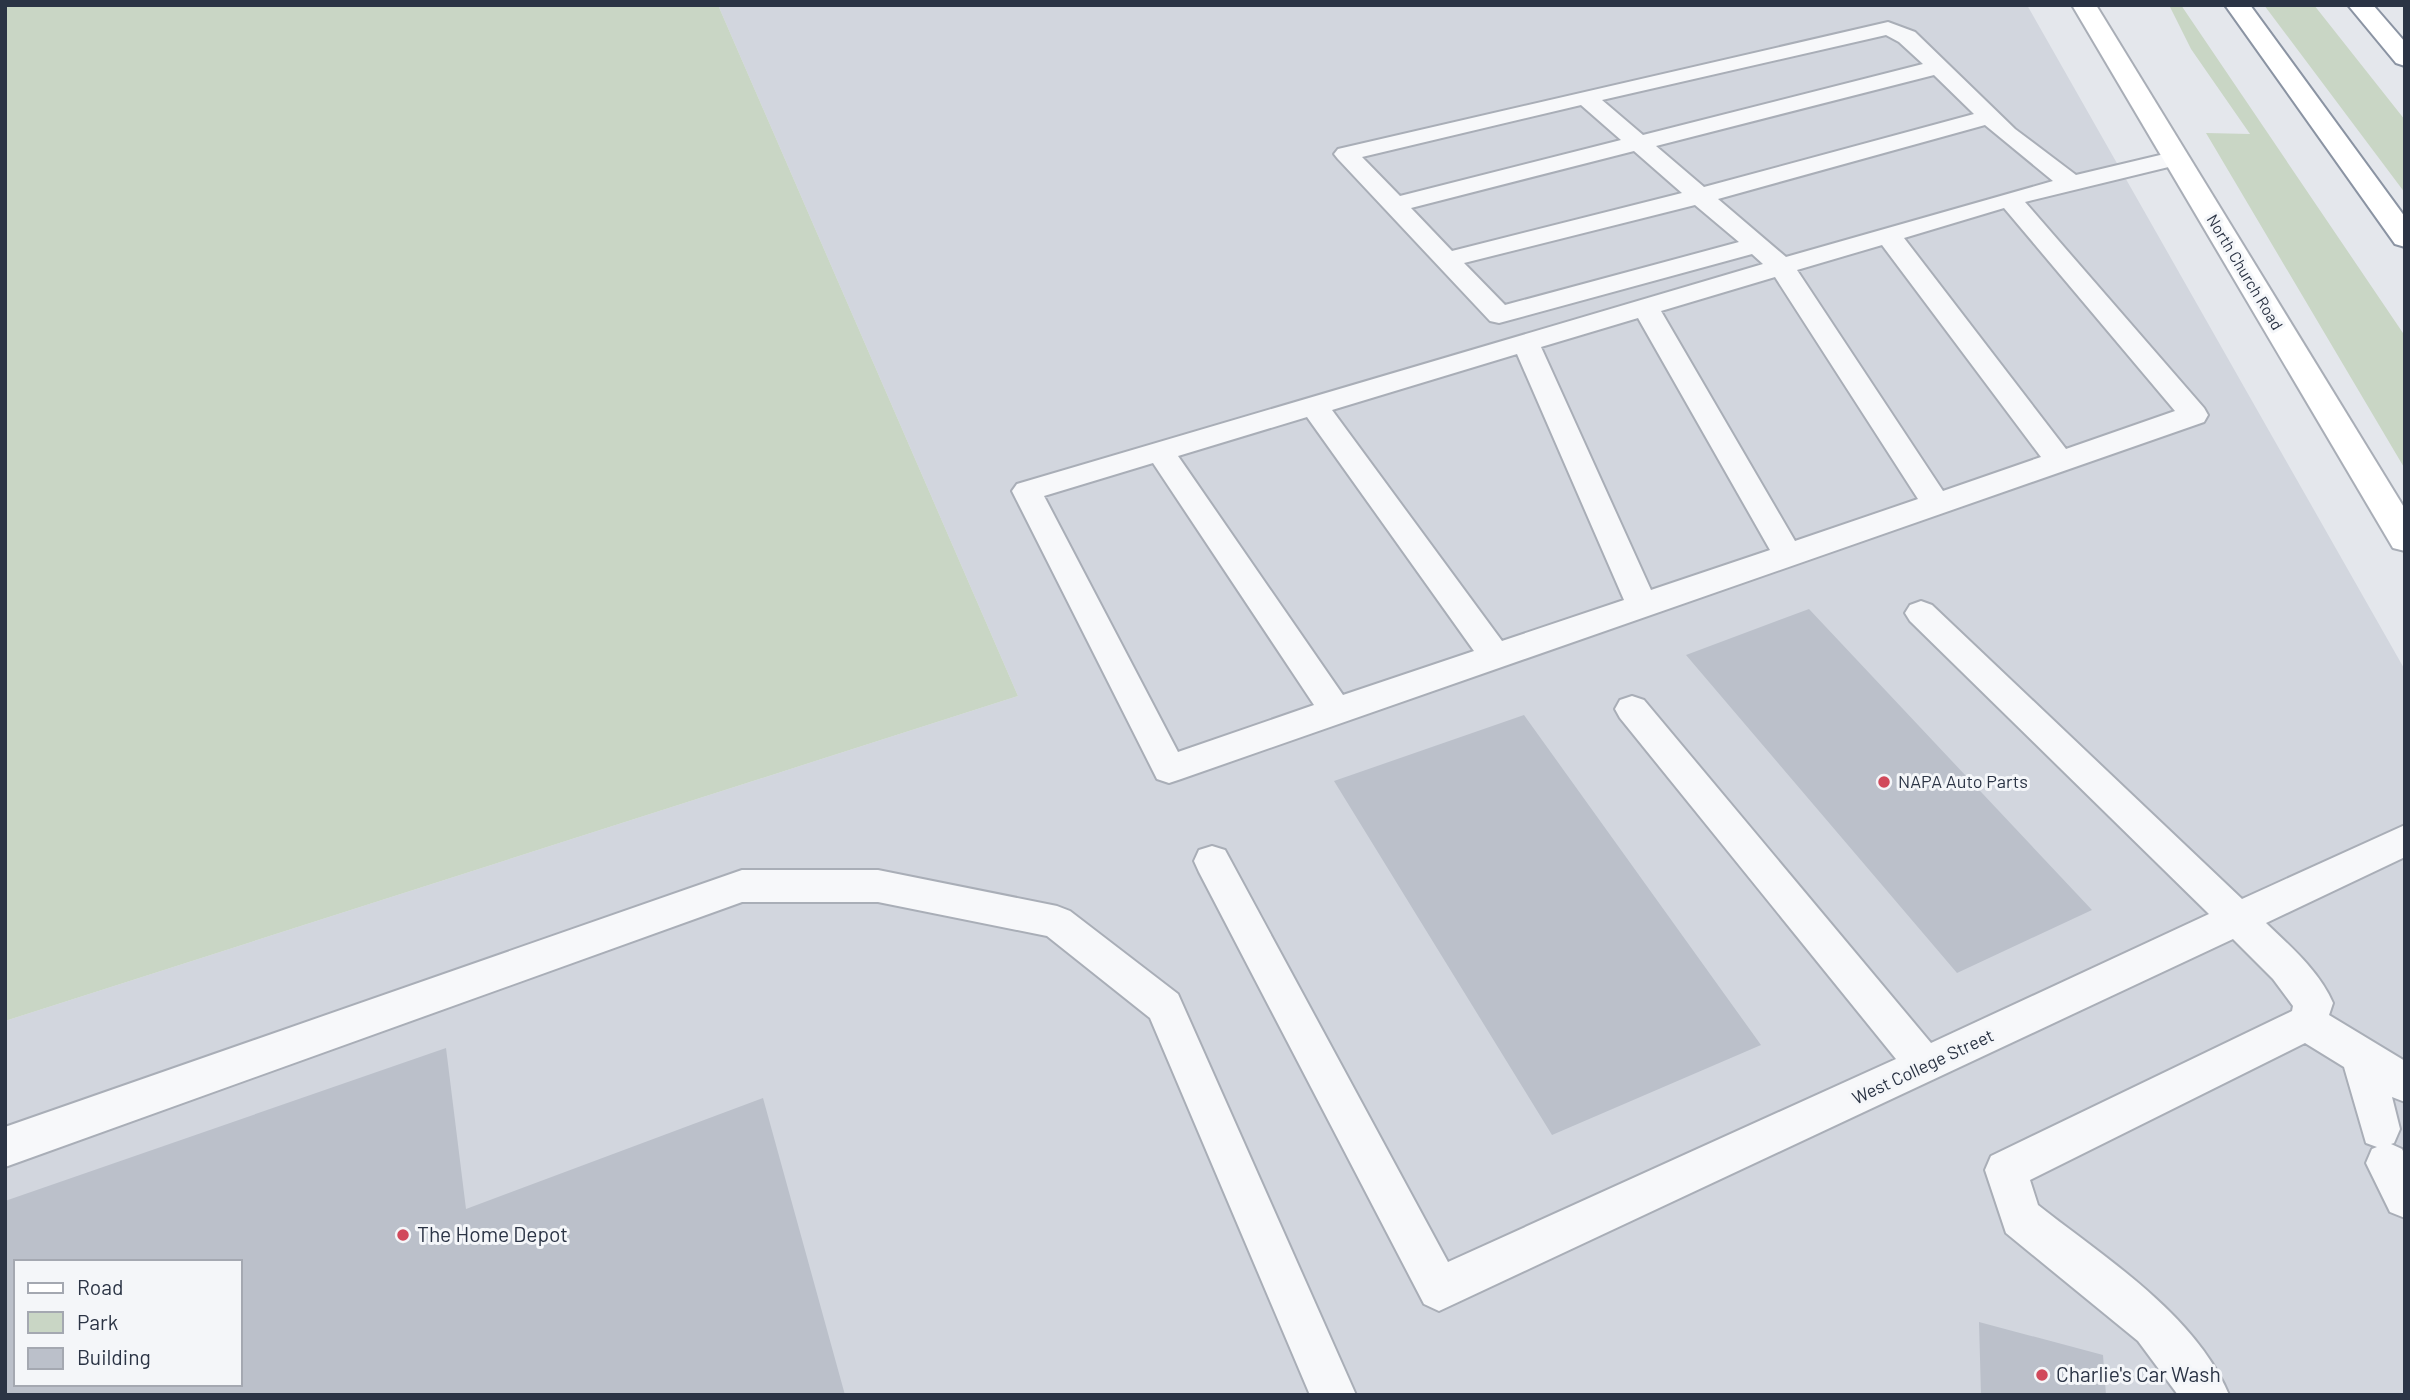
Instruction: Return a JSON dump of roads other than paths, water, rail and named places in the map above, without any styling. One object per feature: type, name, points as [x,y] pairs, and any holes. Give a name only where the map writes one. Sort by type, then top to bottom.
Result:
[{"type":"main road","name":"North Church Road","points":[[2084,5],[2405,539]]},
{"type":"main road","points":[[2237,5],[2405,237]]},
{"type":"main road","points":[[2360,5],[2405,58]]},
{"type":"lane","points":[[1758,245],[1499,315],[1346,154],[1888,28],[1907,37],[2007,134],[2070,183]]},
{"type":"lane","points":[[1395,205],[1939,67]]},
{"type":"lane","points":[[1585,97],[1782,267],[1936,504]]},
{"type":"lane","points":[[1447,260],[1700,196],[1990,117]]},
{"type":"lane","points":[[2009,199],[2194,415],[1169,769],[1027,491],[2009,199],[2177,158]]},
{"type":"lane","points":[[1888,235],[2060,462]]},
{"type":"lane","points":[[1645,307],[1788,555]]},
{"type":"lane","points":[[1526,343],[1642,606]]},
{"type":"lane","points":[[1314,405],[1495,656]]},
{"type":"lane","points":[[1160,451],[1336,711]]},
{"type":"lane","points":[[1921,613],[2238,919],[2286,967],[2314,1003],[2306,1023],[2006,1170],[2021,1218],[2154,1325],[2206,1395]]},
{"type":"lane","points":[[1632,709],[1925,1065]]},
{"type":"lane","name":"West College Street","points":[[1212,861],[1439,1289],[2405,841]]},
{"type":"lane","points":[[5,1147],[742,886],[878,886],[1058,922],[1164,1006],[1333,1395]]},
{"type":"lane","points":[[2306,1023],[2405,1083]]},
{"type":"lane","points":[[2361,1056],[2391,1163]]},
{"type":"place","name":"NAPA Auto Parts","points":[[1884,782]]},
{"type":"place","name":"The Home Depot","points":[[403,1235]]},
{"type":"place","name":"Charlie's Car Wash","points":[[2042,1375]]}]
